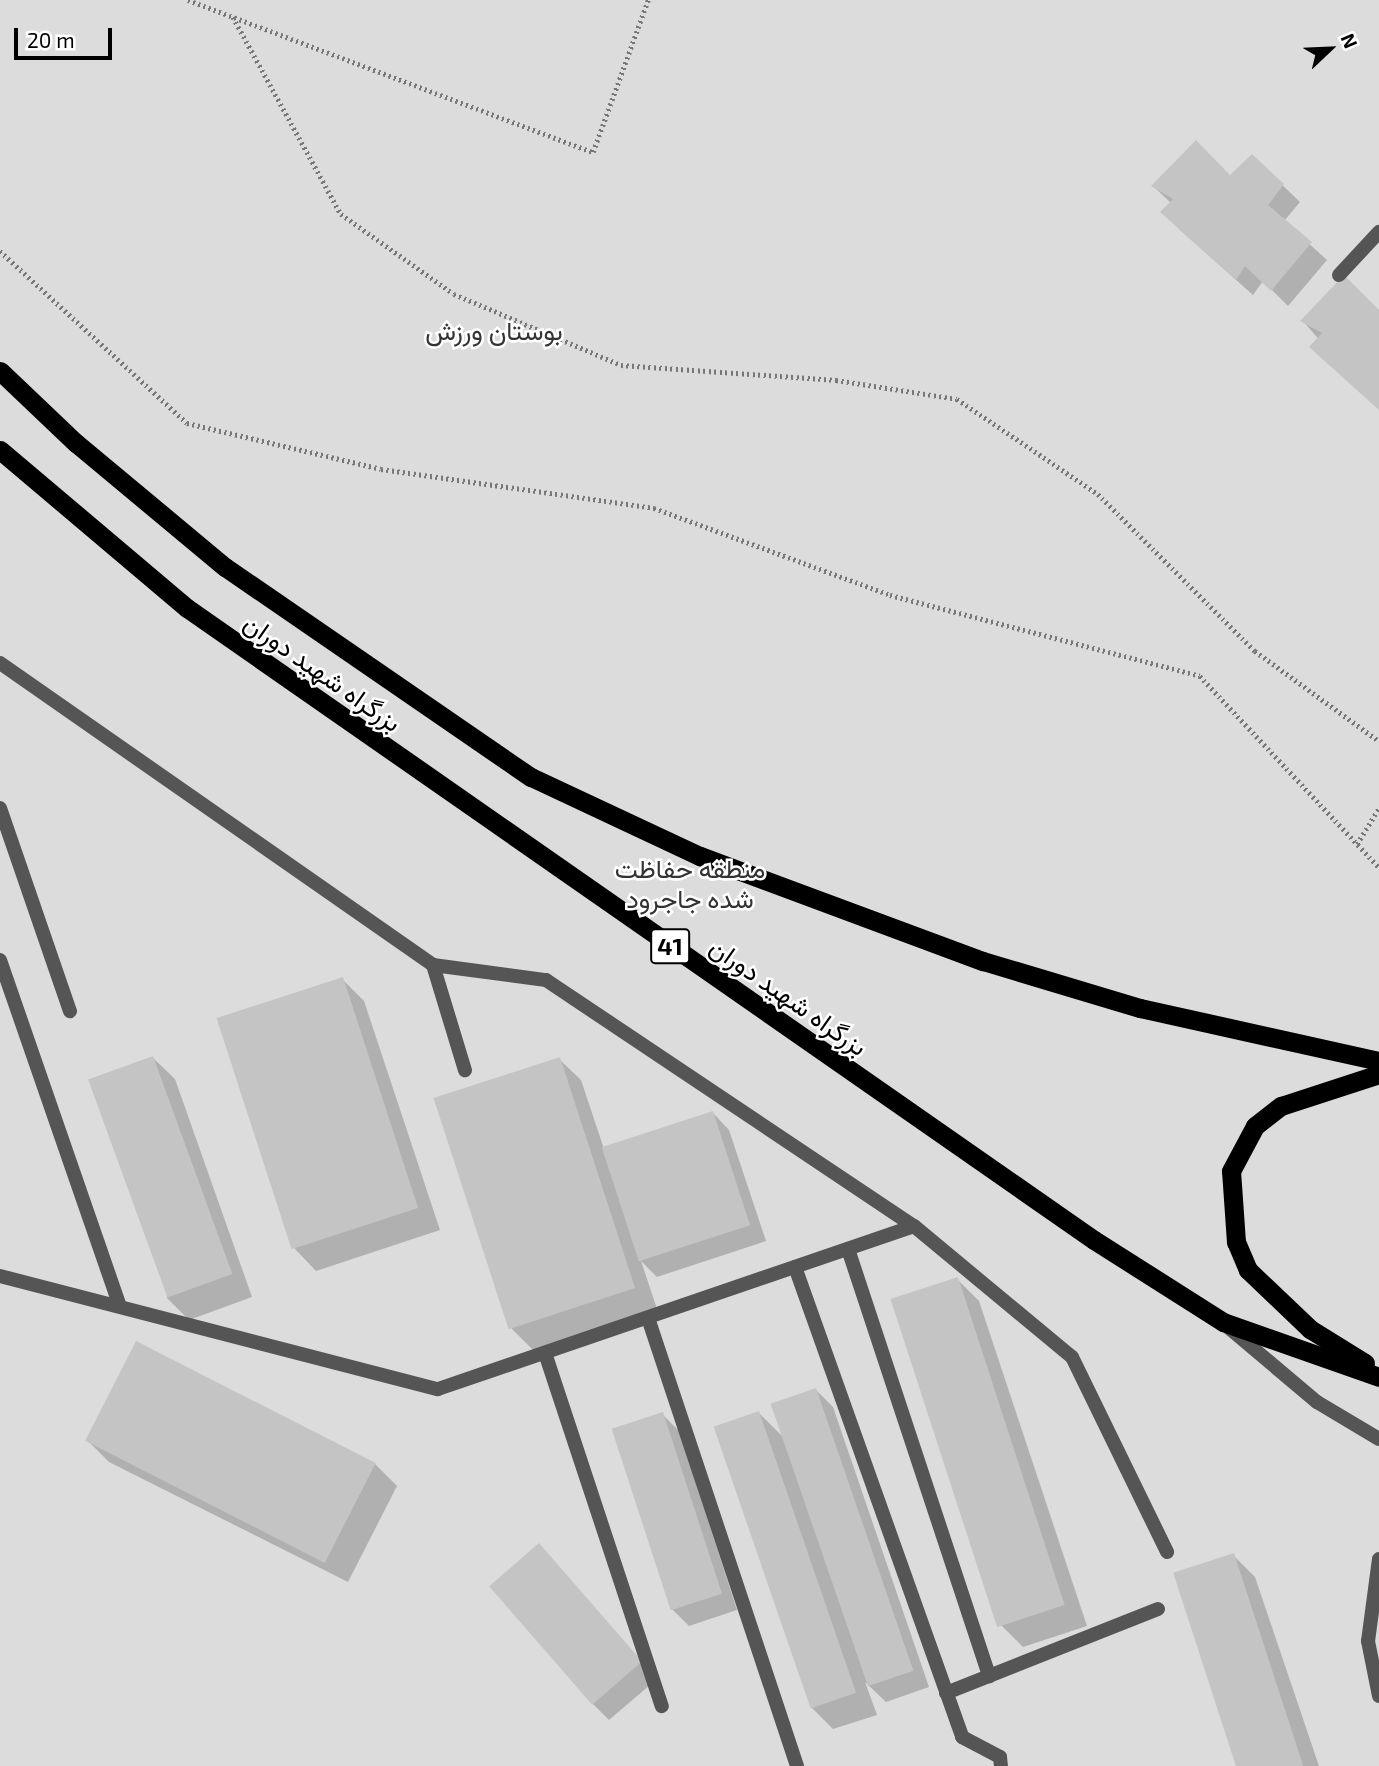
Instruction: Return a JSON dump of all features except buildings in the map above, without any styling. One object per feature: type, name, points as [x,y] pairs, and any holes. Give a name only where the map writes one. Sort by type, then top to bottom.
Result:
[{"type":"highway","name":"بزرگراه شهید دوران","points":[[0,370],[76,443],[225,567],[531,777],[700,856],[983,961],[1140,1008],[1379,1061]]},
{"type":"highway","name":"بزرگراه شهید دوران","points":[[0,450],[187,608],[1060,1217],[1223,1322],[1379,1374]]},
{"type":"highway","points":[[1379,1074],[1281,1106],[1255,1126],[1231,1171],[1230,1200],[1236,1242],[1248,1270],[1310,1329],[1379,1374]]},
{"type":"street","points":[[1339,275],[1379,232]]},
{"type":"street","points":[[0,663],[433,965],[546,980],[914,1226],[1072,1357],[1167,1552]]},
{"type":"street","points":[[0,808],[70,1011]]},
{"type":"street","points":[[0,960],[119,1304]]},
{"type":"street","points":[[433,965],[465,1070]]},
{"type":"street","points":[[0,1276],[119,1304],[438,1389],[914,1226]]},
{"type":"street","points":[[848,1248],[989,1676]]},
{"type":"street","points":[[795,1267],[962,1737],[1000,1757],[1001,1766]]},
{"type":"street","points":[[648,1318],[797,1766]]},
{"type":"street","points":[[1223,1322],[1317,1402],[1379,1439]]},
{"type":"street","points":[[545,1353],[662,1706]]},
{"type":"street","points":[[1379,1559],[1368,1641],[1379,1696]]},
{"type":"street","points":[[946,1693],[1158,1609]]},
{"type":"path","points":[[188,0],[593,152],[648,0]]},
{"type":"path","points":[[233,17],[341,214],[453,294],[621,365],[836,380],[957,399],[1098,494],[1255,651],[1379,741]]},
{"type":"path","points":[[0,251],[187,423],[381,469],[654,508],[890,595],[1200,676],[1379,867]]},
{"type":"path","points":[[1357,844],[1379,808]]},
{"type":"green space","name":"منطقه حفاظت شده جاجرود","points":[[0,0],[1379,0],[1379,1766],[0,1766]]},
{"type":"park label","name":"بوستان ورزش","points":[[494,330]]}]
